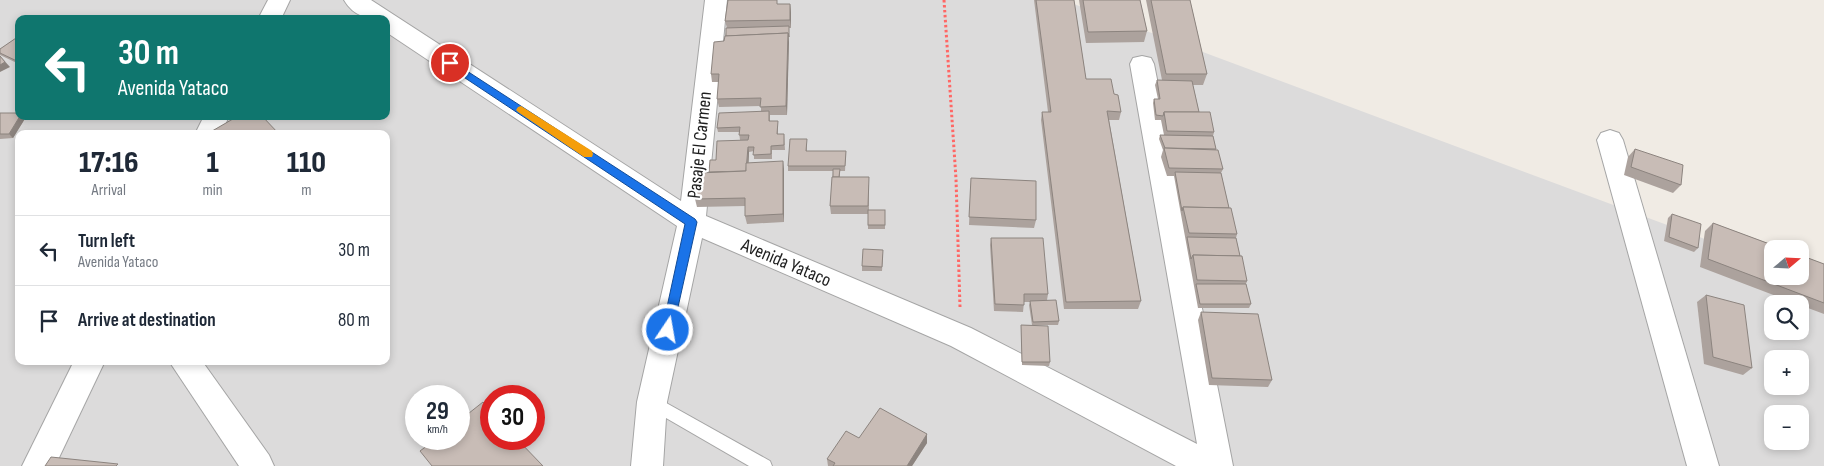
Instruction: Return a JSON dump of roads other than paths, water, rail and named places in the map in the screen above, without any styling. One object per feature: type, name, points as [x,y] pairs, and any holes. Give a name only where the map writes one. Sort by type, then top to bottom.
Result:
[{"type":"street","points":[[271,15],[279,0]]},
{"type":"street","points":[[354,0],[377,15]]},
{"type":"street","name":"Pasaje El Carmen","points":[[647,466],[652,402],[692,222],[716,0]]},
{"type":"street","name":"Avenida Yataco","points":[[390,24],[692,222],[961,337],[1208,466]]},
{"type":"street","points":[[1142,64],[1217,466]]},
{"type":"street","points":[[1610,140],[1704,466]]},
{"type":"street","points":[[38,466],[88,365]]},
{"type":"street","points":[[187,365],[258,466]]},
{"type":"lane","points":[[652,402],[764,466]]}]
